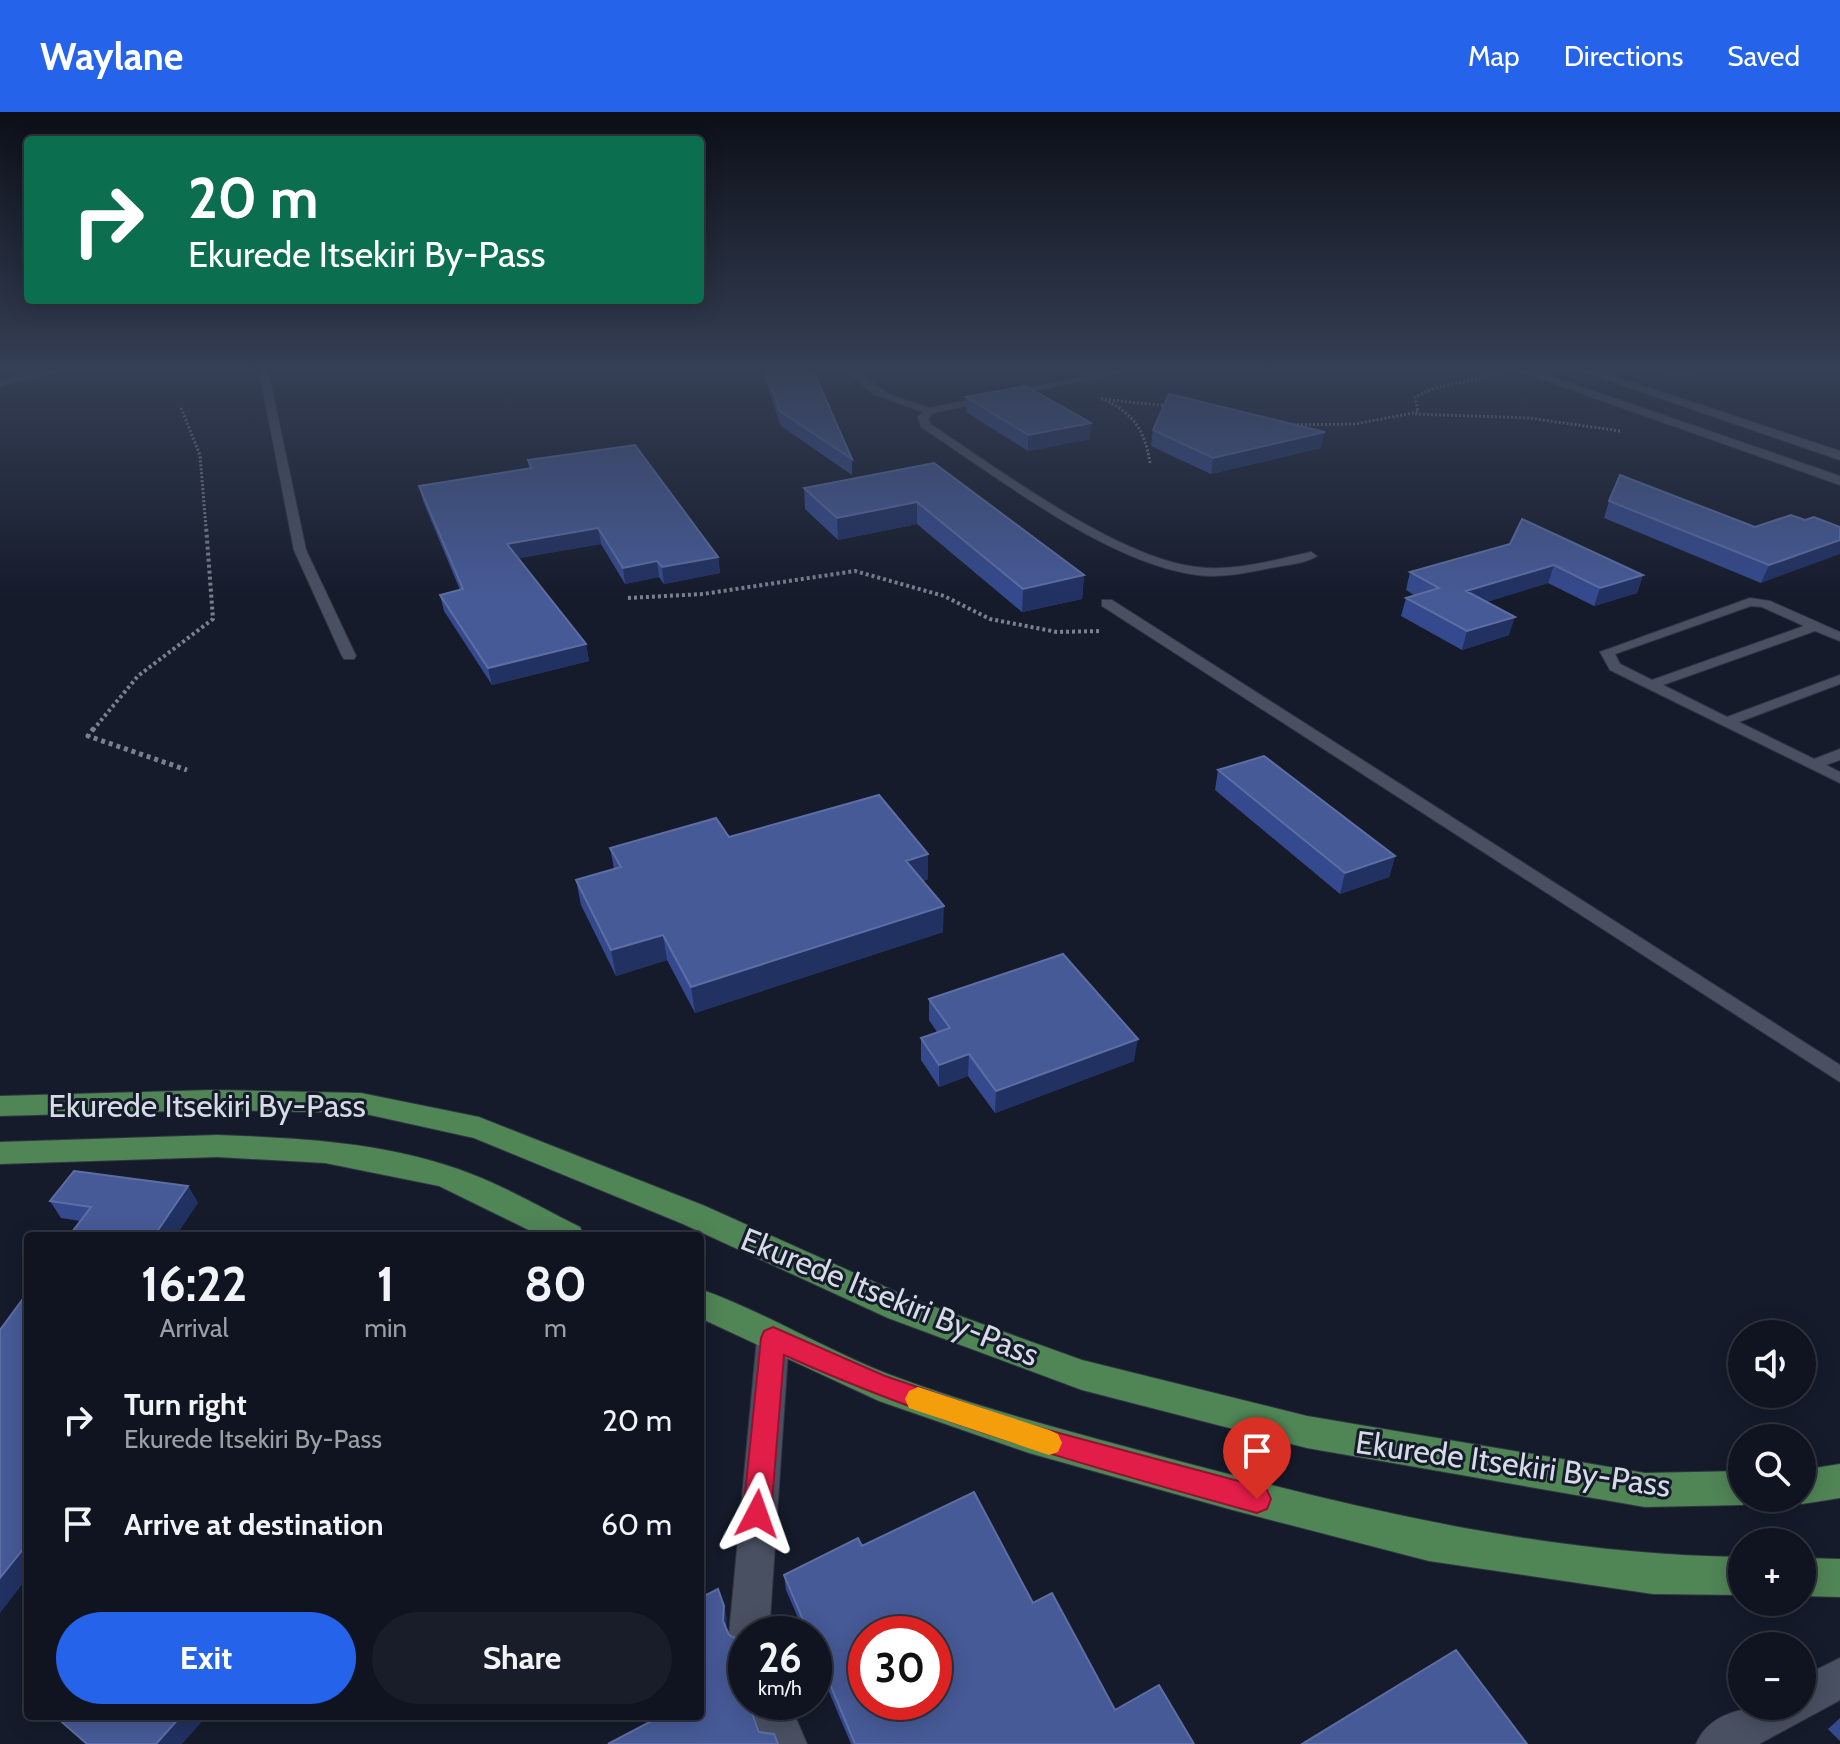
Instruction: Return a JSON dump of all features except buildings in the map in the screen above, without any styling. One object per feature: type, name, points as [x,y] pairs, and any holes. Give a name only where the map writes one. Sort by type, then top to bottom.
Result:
[{"type":"main road","name":"Ekurede Itsekiri By-Pass","points":[[0,1106],[213,1100],[361,1103],[479,1128],[694,1215],[899,1308],[1082,1375],[1307,1432],[1352,1440],[1645,1490],[1728,1488]]},
{"type":"main road","name":"Ekurede Itsekiri By-Pass","points":[[0,1153],[160,1147],[309,1148],[433,1172],[560,1232]]},
{"type":"main road","points":[[704,1305],[879,1386],[1029,1437],[1429,1542],[1653,1575],[1728,1576]]},
{"type":"main road","points":[[1816,1485],[1840,1481]]},
{"type":"main road","points":[[1816,1577],[1840,1578]]},
{"type":"street","points":[[1740,446],[1840,481]]},
{"type":"street","points":[[1811,446],[1840,456]]},
{"type":"street","points":[[750,1616],[773,1338]]},
{"type":"street","points":[[1816,1691],[1840,1678]]},
{"type":"street","points":[[776,1720],[786,1744]]},
{"type":"street","points":[[1717,1744],[1762,1720]]},
{"type":"lane","points":[[279,446],[300,550],[349,656]]},
{"type":"lane","points":[[959,446],[1075,519],[1162,564],[1195,571],[1232,572],[1311,556]]},
{"type":"lane","points":[[1840,637],[1765,604],[1750,602],[1607,652],[1615,667],[1840,778]]},
{"type":"lane","points":[[1107,603],[1840,1075]]},
{"type":"lane","points":[[1651,685],[1816,626]]},
{"type":"lane","points":[[1726,722],[1840,679]]},
{"type":"lane","points":[[1814,765],[1840,754]]},
{"type":"path","points":[[187,770],[88,736],[138,676],[213,619],[200,455],[196,446]]},
{"type":"path","points":[[1148,446],[1150,463]]},
{"type":"path","points":[[628,598],[703,594],[855,571],[944,596],[990,619],[1057,632],[1147,630]]},
{"type":"slow traffic","points":[[918,1399],[1049,1443]]},
{"type":"route","points":[[757,1514],[773,1338],[879,1386],[1029,1437],[1257,1499]]}]
